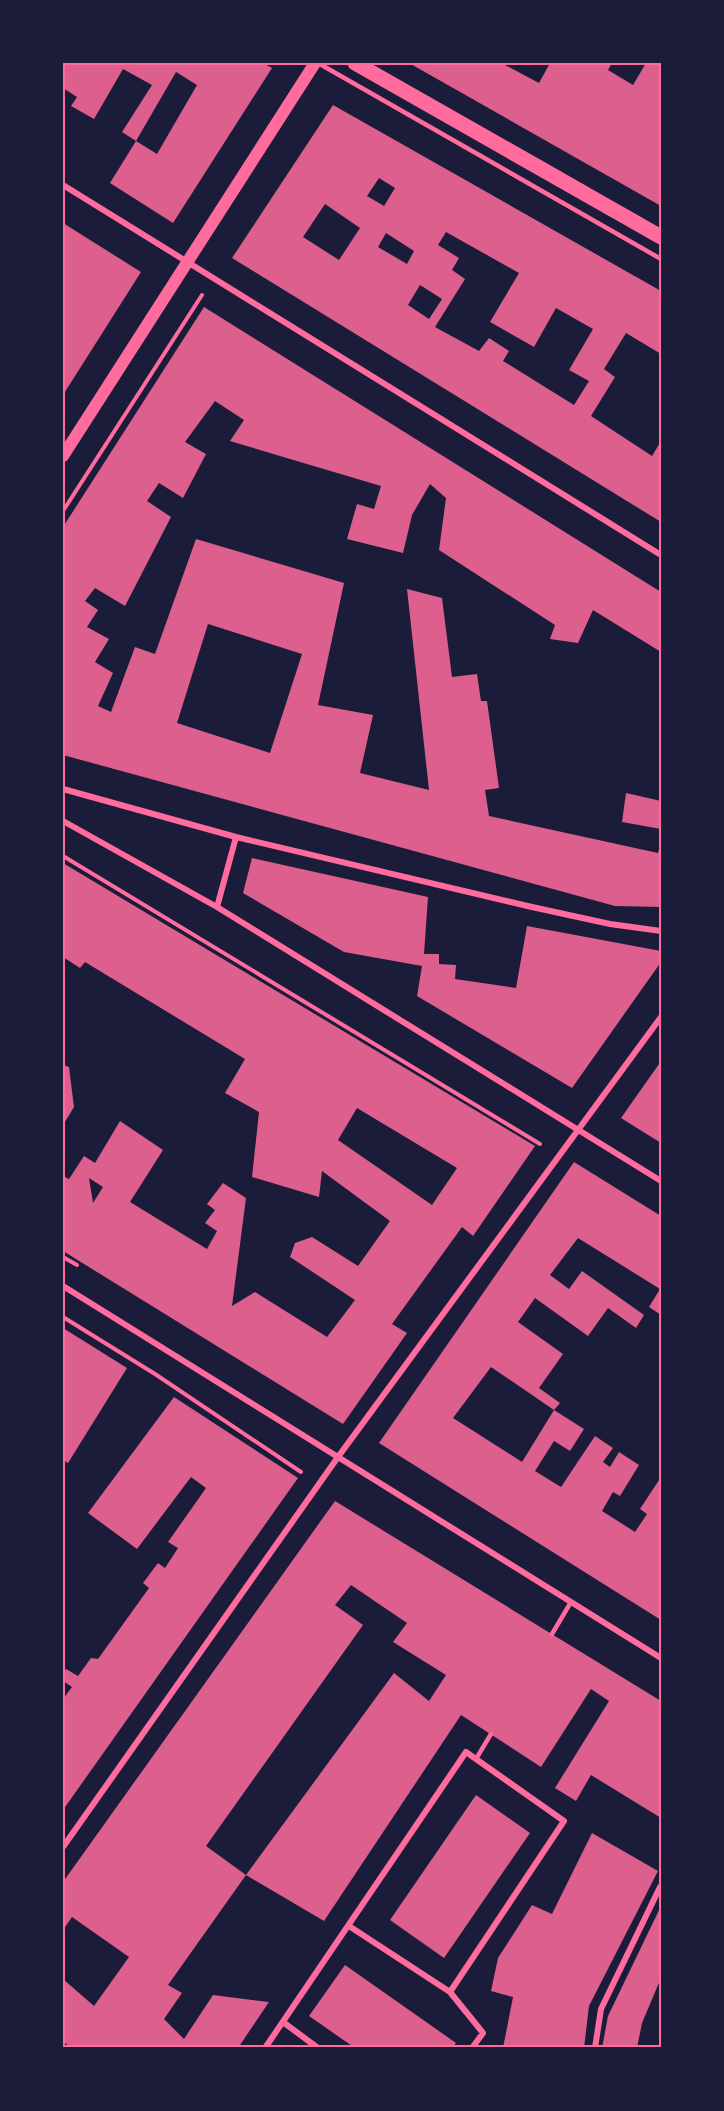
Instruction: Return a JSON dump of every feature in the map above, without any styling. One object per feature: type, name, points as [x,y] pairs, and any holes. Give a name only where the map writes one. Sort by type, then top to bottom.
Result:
[{"type":"main road","points":[[63,456],[316,63]]},
{"type":"main road","points":[[355,63],[661,237]]},
{"type":"street","points":[[63,185],[661,555]]},
{"type":"street","points":[[63,789],[236,837],[599,922],[661,931]]},
{"type":"street","points":[[63,821],[217,907],[661,1181]]},
{"type":"street","points":[[217,907],[236,837]]},
{"type":"street","points":[[63,1847],[338,1457],[661,1017]]},
{"type":"street","points":[[63,1286],[661,1658]]},
{"type":"street","points":[[266,2048],[466,1752],[564,1821],[450,1992]]},
{"type":"street","points":[[595,2048],[602,2009],[660,1887]]},
{"type":"street","points":[[349,1926],[450,1992],[483,2033],[472,2048]]},
{"type":"street","points":[[283,2022],[318,2048]]},
{"type":"lane","points":[[316,63],[661,259]]},
{"type":"lane","points":[[552,1634],[571,1602]]},
{"type":"lane","points":[[476,1759],[491,1734]]},
{"type":"path","points":[[63,511],[213,279]]},
{"type":"path","points":[[63,856],[543,1145],[536,1155]]},
{"type":"path","points":[[63,1257],[83,1269]]},
{"type":"path","points":[[63,1317],[155,1374],[308,1477]]},
{"type":"building","points":[[63,63],[263,63],[272,68],[173,223],[110,183],[136,141],[122,132],[152,85],[123,69],[94,119],[71,106],[77,97],[63,88]],"holes":[[[176,72],[197,85],[157,154],[136,141]]]},
{"type":"building","points":[[409,63],[506,63],[505,65],[539,83],[550,63],[612,63],[608,70],[633,85],[646,63],[661,63],[661,206]]},
{"type":"building","points":[[333,105],[661,291],[661,354],[626,333],[604,369],[615,377],[591,416],[652,456],[661,441],[661,522],[232,258]],"holes":[[[379,178],[395,188],[384,206],[367,196]],[[325,204],[360,228],[339,260],[303,237]],[[446,232],[519,273],[490,322],[534,347],[556,308],[593,329],[569,370],[589,381],[574,405],[503,361],[509,351],[489,338],[479,351],[435,327],[465,279],[452,270],[459,258],[438,245]],[[386,233],[414,251],[407,264],[378,247]],[[420,285],[442,299],[429,319],[408,305]]]},
{"type":"building","points":[[63,223],[141,272],[63,395]]},
{"type":"building","points":[[204,307],[661,592],[661,652],[593,610],[578,643],[550,639],[555,625],[439,550],[446,498],[430,484],[412,515],[403,553],[347,539],[357,504],[374,509],[381,486],[230,441],[244,420],[215,401],[185,442],[206,454],[183,498],[159,483],[147,501],[171,517],[125,606],[95,588],[85,601],[98,610],[87,627],[109,639],[95,662],[113,673],[98,706],[111,712],[135,647],[155,654],[196,539],[344,583],[318,705],[373,715],[360,773],[429,790],[407,589],[442,598],[452,677],[477,674],[481,701],[487,701],[499,788],[485,790],[489,816],[658,853],[661,842],[661,907],[615,906],[63,755],[63,527]],"holes":[[[208,624],[302,654],[270,753],[177,723]]]},
{"type":"building","points":[[626,793],[661,801],[661,829],[622,822]]},
{"type":"building","points":[[252,858],[428,897],[424,954],[439,954],[439,964],[456,965],[455,979],[516,988],[527,926],[661,951],[661,962],[572,1088],[417,996],[422,966],[344,952],[243,893]]},
{"type":"building","points":[[63,863],[535,1146],[473,1236],[462,1227],[392,1324],[407,1333],[343,1424],[63,1251],[63,1176],[69,1179],[84,1156],[95,1163],[120,1121],[163,1150],[130,1202],[207,1249],[217,1231],[205,1223],[215,1210],[207,1204],[223,1183],[246,1198],[232,1306],[255,1292],[327,1337],[355,1300],[290,1257],[295,1243],[312,1237],[358,1266],[390,1221],[322,1171],[319,1197],[252,1177],[259,1112],[225,1093],[245,1059],[85,962],[80,968],[63,957]],"holes":[[[357,1108],[457,1168],[432,1205],[338,1140]],[[89,1178],[103,1187],[93,1203]]]},
{"type":"building","points":[[659,1064],[661,1066],[661,1143],[621,1118]]},
{"type":"building","points":[[63,1065],[69,1067],[74,1107],[63,1125]]},
{"type":"building","points":[[574,1162],[661,1216],[661,1315],[649,1307],[660,1289],[578,1238],[550,1275],[569,1289],[582,1271],[644,1315],[636,1328],[608,1308],[588,1336],[535,1298],[518,1322],[563,1354],[539,1388],[560,1403],[554,1410],[584,1429],[570,1451],[554,1441],[535,1471],[561,1487],[595,1436],[613,1448],[603,1462],[610,1467],[619,1452],[639,1465],[620,1496],[613,1492],[602,1511],[635,1532],[647,1514],[640,1509],[661,1477],[661,1620],[379,1443]],"holes":[[[491,1367],[554,1410],[522,1462],[453,1418]]]},
{"type":"building","points":[[63,1328],[127,1368],[68,1463],[63,1460]]},
{"type":"building","points":[[174,1397],[298,1478],[63,1810],[63,1699],[72,1687],[63,1681],[63,1673],[66,1669],[78,1676],[91,1658],[98,1659],[149,1588],[143,1583],[158,1563],[165,1568],[178,1548],[168,1542],[206,1488],[191,1477],[137,1549],[88,1513]]},
{"type":"building","points":[[335,1501],[661,1701],[661,1818],[591,1775],[576,1801],[555,1788],[609,1701],[591,1689],[541,1767],[461,1715],[324,1921],[246,1875],[168,1985],[182,1993],[164,2019],[184,2039],[213,1995],[269,2002],[238,2048],[73,2048],[63,2042],[63,1979],[94,2006],[129,1957],[72,1917],[63,1930],[63,1882]],"holes":[[[351,1585],[407,1623],[393,1642],[446,1675],[429,1701],[394,1673],[246,1875],[206,1846],[363,1625],[335,1605]]]},
{"type":"building","points":[[476,1795],[530,1833],[444,1958],[390,1920]]},
{"type":"building","points":[[592,1833],[658,1871],[589,2006],[584,2048],[503,2048],[513,1997],[491,1991],[498,1958],[532,1905],[552,1914]]},
{"type":"building","points":[[661,1906],[661,1978],[642,2023],[637,2048],[602,2048],[608,2016]]},
{"type":"building","points":[[345,1965],[456,2043],[452,2048],[355,2048],[309,2016]]}]
